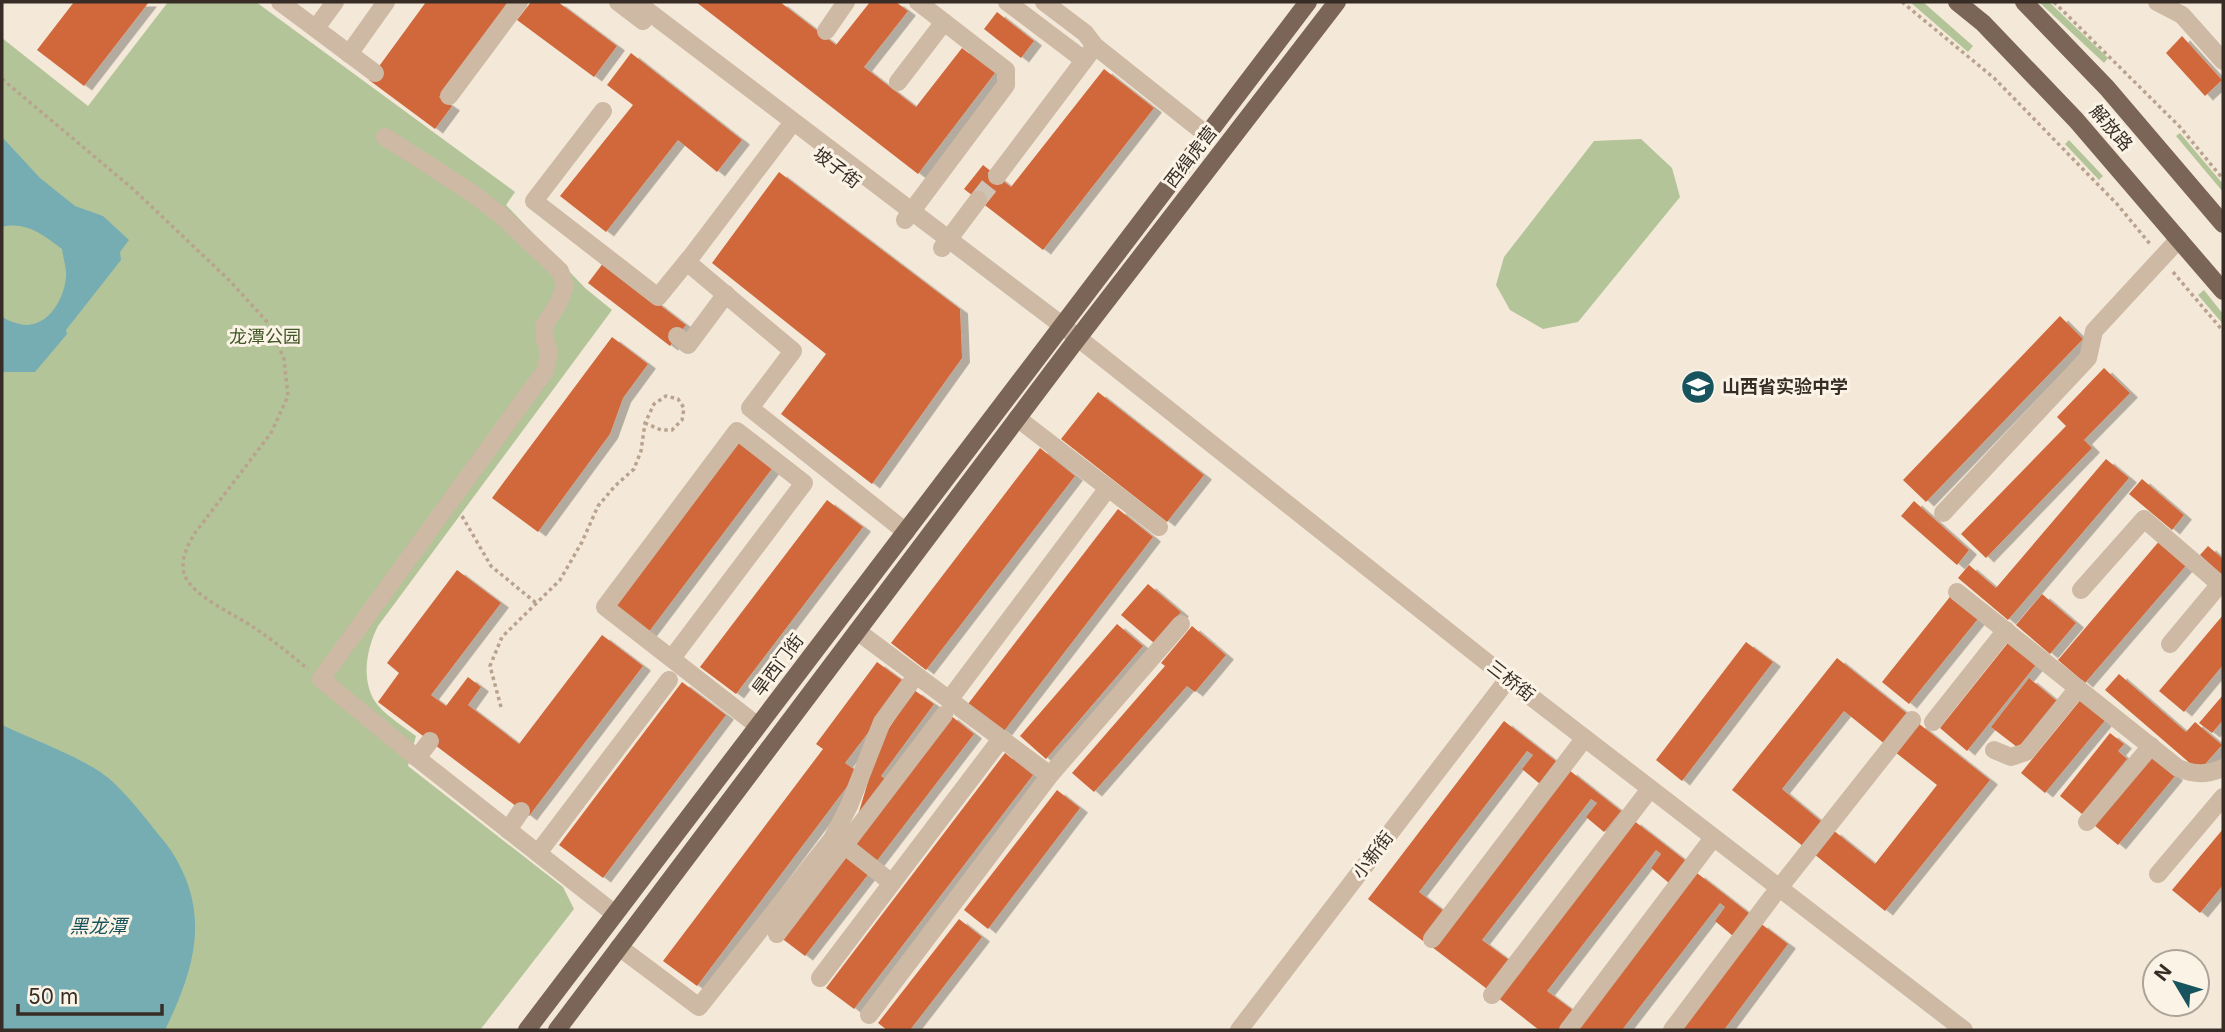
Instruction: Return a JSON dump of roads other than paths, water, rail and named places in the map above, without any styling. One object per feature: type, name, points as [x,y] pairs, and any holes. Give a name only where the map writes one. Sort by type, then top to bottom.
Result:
[{"type":"main road","name":"西缉虎营","points":[[1059,330],[1308,2]]},
{"type":"main road","name":"西缉虎营","points":[[1075,342],[1337,2]]},
{"type":"main road","name":"解放路","points":[[1957,2],[1983,23],[2025,65],[2223,291]]},
{"type":"main road","name":"解放路","points":[[2024,2],[2107,88],[2223,224]]},
{"type":"main road","name":"旱西门街","points":[[527,1030],[1059,330]]},
{"type":"main road","points":[[557,1030],[1075,342]]},
{"type":"street","points":[[280,2],[375,73]]},
{"type":"street","points":[[316,28],[335,2]]},
{"type":"street","points":[[349,54],[386,2]]},
{"type":"street","points":[[449,96],[519,2]]},
{"type":"street","name":"坡子街","points":[[618,2],[640,6],[1059,330]]},
{"type":"street","points":[[826,30],[846,2]]},
{"type":"street","points":[[909,216],[1006,85],[1006,70],[918,2]]},
{"type":"street","points":[[1007,2],[1090,53],[1207,135]]},
{"type":"street","points":[[1044,2],[1085,33],[1090,53]]},
{"type":"street","points":[[2157,2],[2188,8],[2223,61]]},
{"type":"street","name":"坡子街","points":[[640,6],[787,130],[909,216]]},
{"type":"street","points":[[898,82],[944,22]]},
{"type":"street","points":[[997,176],[1090,53]]},
{"type":"street","points":[[603,111],[534,201],[659,297],[787,130]]},
{"type":"street","points":[[385,137],[472,193],[503,218],[560,271],[565,285],[559,302],[544,326],[549,352],[545,371],[321,679],[416,758],[615,914]]},
{"type":"street","points":[[945,243],[978,200]]},
{"type":"street","points":[[1943,513],[2088,358],[2094,331],[2179,239]]},
{"type":"street","points":[[689,259],[687,262],[793,351],[750,408],[906,532]]},
{"type":"street","points":[[677,336],[688,345],[726,295]]},
{"type":"street","name":"三桥街","points":[[1059,330],[1504,684],[1775,892],[1964,1030]]},
{"type":"street","points":[[1017,418],[1159,527]]},
{"type":"street","points":[[672,658],[804,483],[737,431],[605,607],[758,726]]},
{"type":"street","points":[[777,934],[845,846],[1108,488]]},
{"type":"street","points":[[2081,590],[2144,519],[2222,586],[2170,644]]},
{"type":"street","points":[[1957,592],[2178,768],[2193,775],[2209,774],[2223,768]]},
{"type":"street","points":[[869,1015],[1050,775],[1181,624]]},
{"type":"street","points":[[857,631],[947,708],[1001,739],[1050,775]]},
{"type":"street","points":[[1933,722],[2006,631]]},
{"type":"street","points":[[538,853],[669,680]]},
{"type":"street","name":"小新街","points":[[1249,1027],[1504,684]]},
{"type":"street","points":[[619,947],[699,1007],[832,839],[849,806],[882,722],[909,685]]},
{"type":"street","points":[[1994,750],[2011,757],[2026,752],[2078,688]]},
{"type":"street","points":[[1672,1030],[1775,892],[1912,720]]},
{"type":"street","points":[[820,978],[1001,739]]},
{"type":"street","points":[[416,758],[430,741]]},
{"type":"street","points":[[1432,939],[1581,743]]},
{"type":"street","points":[[2087,822],[2151,746]]},
{"type":"street","points":[[1492,995],[1647,794]]},
{"type":"street","points":[[2158,874],[2223,797]]},
{"type":"street","points":[[508,830],[521,811]]},
{"type":"street","points":[[1568,1030],[1709,842]]},
{"type":"street","points":[[845,846],[892,883]]},
{"type":"street","name":"三桥街","points":[[1775,892],[1944,1030]]},
{"type":"water","points":[[2,137],[40,178],[75,206],[103,216],[129,240],[120,252],[121,260],[66,330],[67,334],[35,372],[2,372],[2,316],[26,325],[44,319],[57,305],[64,287],[66,271],[62,249],[48,239],[27,228],[2,227]]},
{"type":"water","name":"黑龙潭","points":[[2,725],[72,756],[109,778],[170,849],[183,872],[191,895],[195,940],[184,984],[165,1030],[2,1030]]},
{"type":"tunnel","points":[[978,200],[997,176]]},
{"type":"place","name":"山西省实验中学","points":[[1698,387]]},
{"type":"park label","name":"龙潭公园","points":[[265,337]]}]
